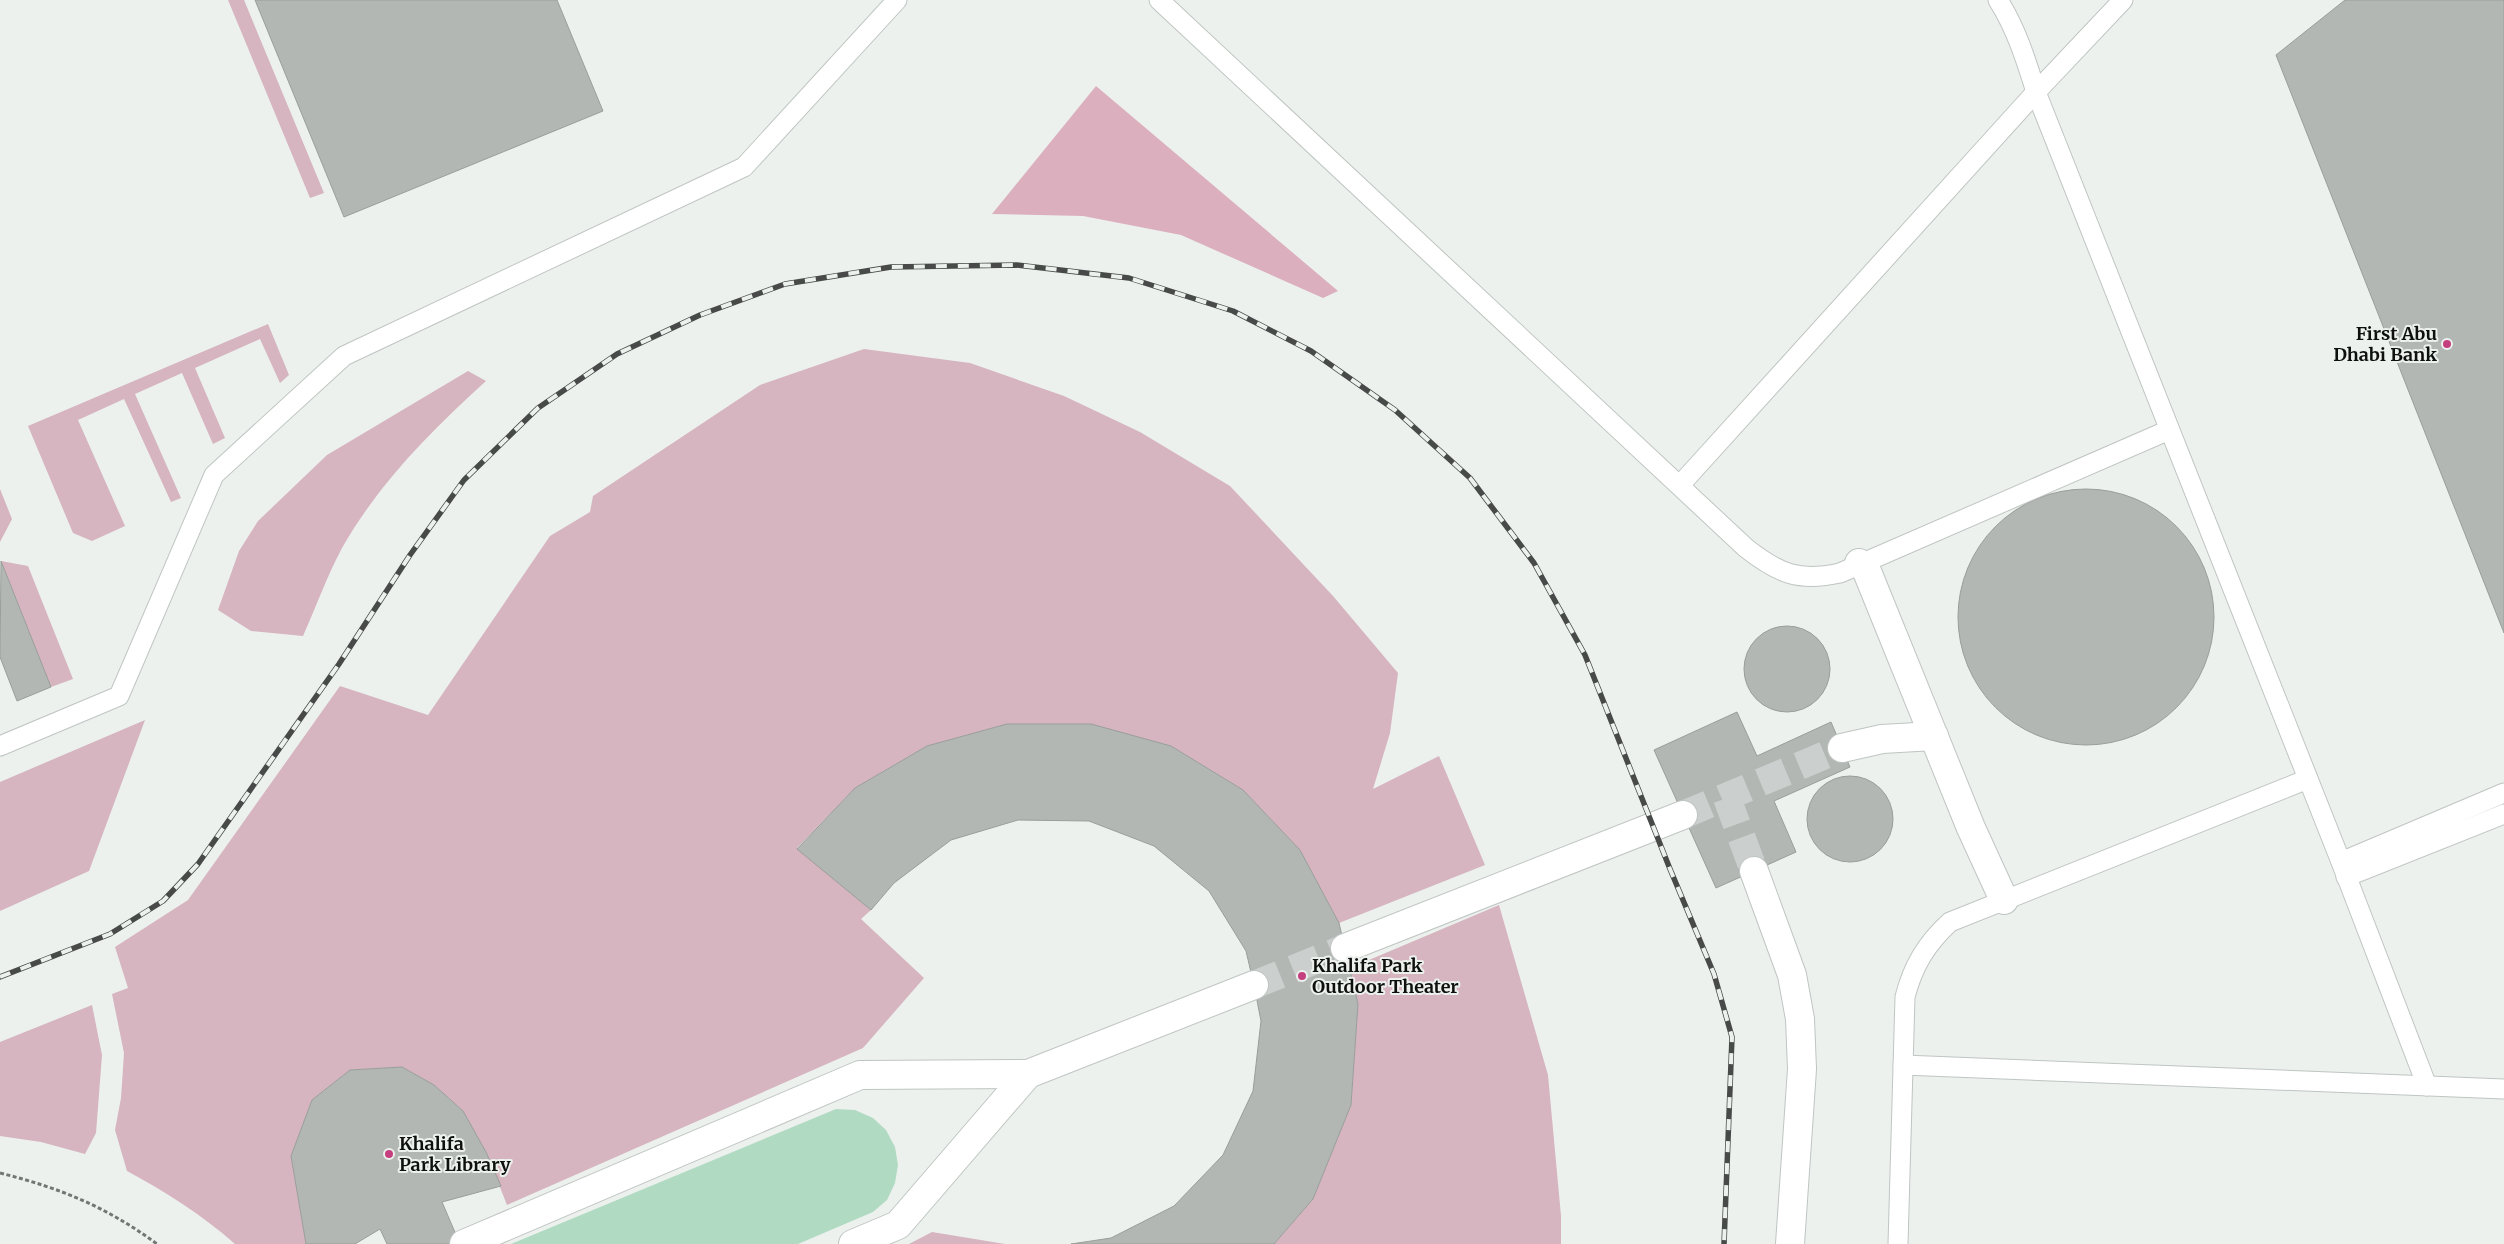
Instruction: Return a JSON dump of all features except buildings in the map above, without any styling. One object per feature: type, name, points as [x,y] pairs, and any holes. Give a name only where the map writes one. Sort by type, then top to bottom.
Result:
[{"type":"street","points":[[1859,563],[1866,568],[1971,828],[2004,900]]},
{"type":"street","points":[[1842,748],[1882,739],[1934,736]]},
{"type":"street","points":[[1345,948],[1683,815]]},
{"type":"street","points":[[1754,871],[1792,975],[1800,1020],[1802,1069],[1790,1244]]},
{"type":"street","points":[[464,1244],[860,1075],[1028,1074],[1254,985]]},
{"type":"street","points":[[853,1244],[898,1225],[1028,1074]]},
{"type":"lane","points":[[0,746],[119,696],[214,474],[344,356],[744,167],[897,0]]},
{"type":"lane","points":[[1159,0],[1746,548],[1779,570],[1798,577],[1820,577],[1840,572],[2169,430]]},
{"type":"lane","points":[[1998,0],[2015,31],[2036,92],[2344,870],[2427,1086]]},
{"type":"lane","points":[[1680,486],[2036,92],[2123,0]]},
{"type":"lane","points":[[1898,1244],[1905,997],[1920,955],[1933,938],[1950,922],[2308,779]]},
{"type":"lane","points":[[2344,870],[2504,793]]},
{"type":"lane","points":[[2344,870],[2504,814]]},
{"type":"lane","points":[[1904,1066],[2504,1089]]},
{"type":"path","points":[[0,1173],[46,1184],[91,1202],[133,1226],[157,1244]]},
{"type":"shaded area","points":[[228,0],[244,0],[324,193],[310,198]]},
{"type":"shaded area","points":[[1096,86],[1338,291],[1323,298],[1181,235],[1083,216],[992,214]]},
{"type":"shaded area","points":[[268,324],[289,375],[280,383],[260,339],[195,368],[225,438],[213,444],[182,373],[135,394],[181,498],[171,502],[124,399],[78,420],[125,526],[92,541],[73,533],[28,426]]},
{"type":"shaded area","points":[[864,349],[970,363],[1064,396],[1140,432],[1230,486],[1333,596],[1398,673],[1390,733],[1373,789],[1439,756],[1485,865],[1339,923],[1300,850],[1243,790],[1171,746],[1007,724],[927,746],[855,788],[797,848],[871,910],[861,919],[924,978],[863,1048],[507,1205],[486,1152],[463,1111],[434,1085],[402,1067],[350,1070],[312,1100],[291,1156],[306,1244],[235,1244],[183,1204],[127,1171],[115,1130],[121,1098],[124,1053],[112,994],[128,988],[115,947],[188,900],[340,686],[428,715],[550,536],[590,512],[593,496],[760,385]]},
{"type":"shaded area","points":[[468,371],[486,381],[407,459],[372,502],[342,548],[303,636],[251,631],[218,610],[239,551],[258,521],[327,455]]},
{"type":"shaded area","points":[[0,489],[12,519],[0,542]]},
{"type":"shaded area","points":[[1,561],[28,566],[73,679],[51,687]]},
{"type":"shaded area","points":[[145,720],[89,871],[0,911],[0,782]]},
{"type":"shaded area","points":[[1499,905],[1548,1075],[1561,1216],[1561,1244],[1274,1244],[1313,1199],[1351,1105],[1358,1004],[1350,968]]},
{"type":"shaded area","points":[[92,1005],[102,1055],[96,1133],[85,1154],[41,1142],[0,1136],[0,1042]]},
{"type":"shaded area","points":[[836,1109],[855,1110],[873,1118],[886,1130],[895,1147],[898,1165],[895,1183],[887,1200],[873,1212],[798,1244],[511,1244]]},
{"type":"shaded area","points":[[932,1232],[1005,1244],[909,1244]]},
{"type":"tunnel","points":[[1683,815],[1842,748]]},
{"type":"tunnel","points":[[1727,798],[1754,871]]},
{"type":"tunnel","points":[[1254,985],[1345,948]]},
{"type":"railway","points":[[0,977],[110,934],[163,901],[198,864],[339,664],[410,555],[464,480],[538,408],[617,354],[700,315],[785,284],[891,267],[1017,265],[1129,278],[1233,311],[1311,351],[1395,410],[1470,478],[1534,563],[1585,655],[1714,974],[1732,1037],[1724,1244]]},
{"type":"place","name":"First Abu Dhabi Bank","points":[[2447,344]]},
{"type":"place","name":"Khalifa Park Outdoor Theater","points":[[1302,976]]},
{"type":"place","name":"Khalifa Park Library","points":[[389,1154]]}]
